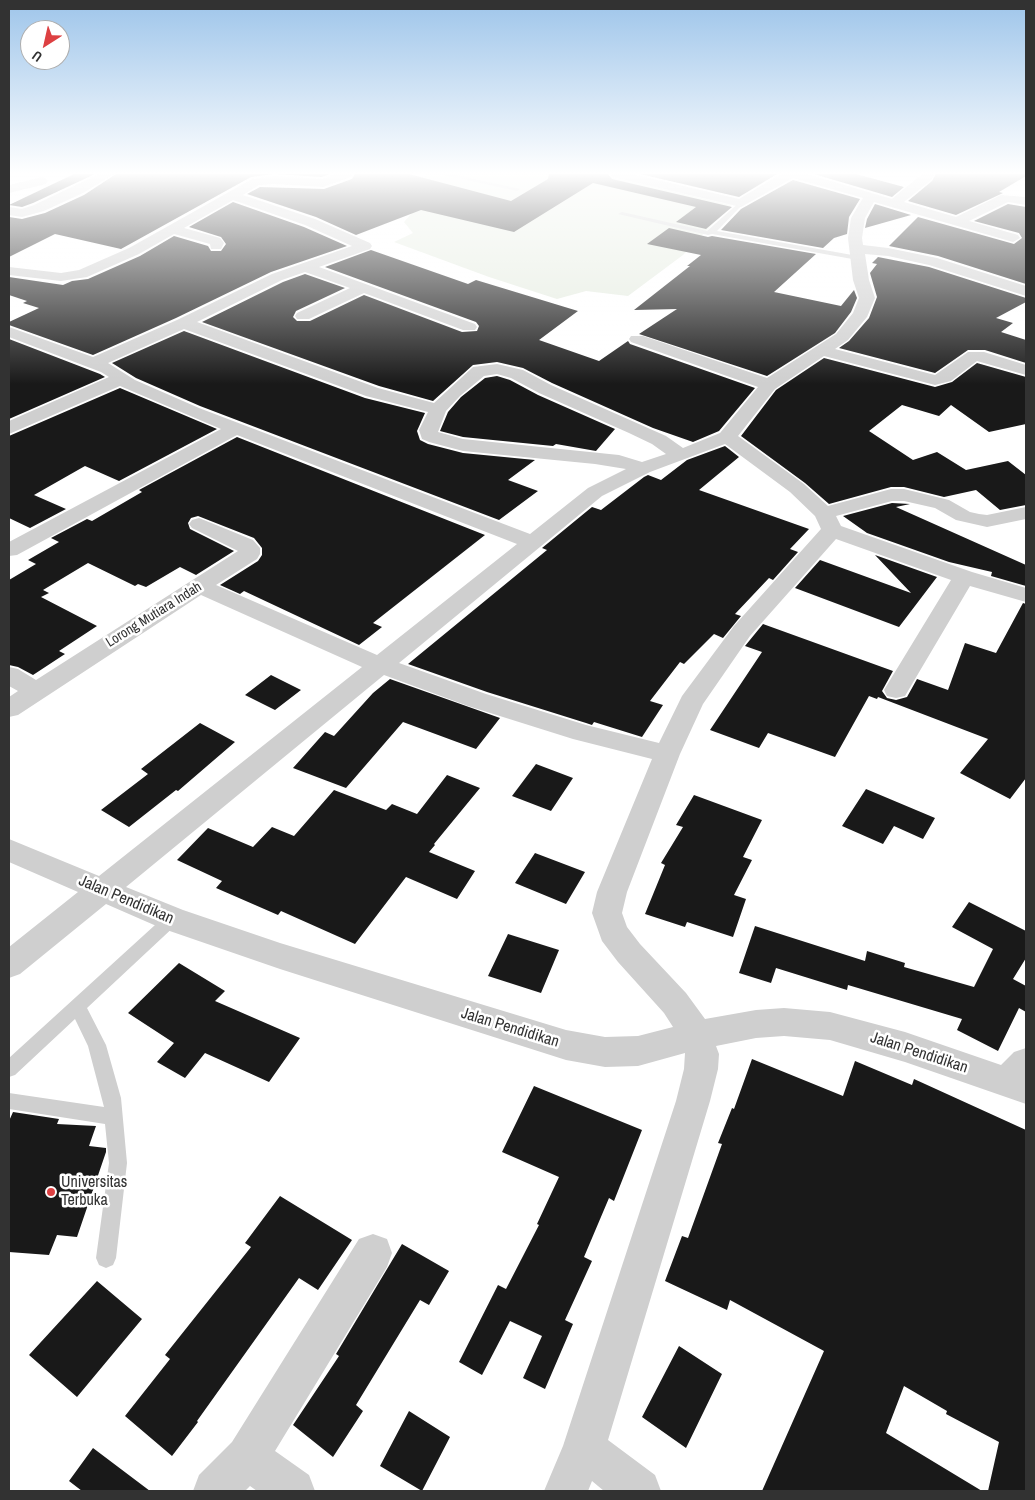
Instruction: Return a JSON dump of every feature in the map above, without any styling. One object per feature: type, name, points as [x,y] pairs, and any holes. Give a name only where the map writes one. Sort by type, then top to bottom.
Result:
[{"type":"street","points":[[9,271],[61,277],[82,274],[146,244]]},
{"type":"street","points":[[93,363],[183,323],[277,277],[365,246],[360,244]]},
{"type":"street","points":[[9,965],[595,492],[643,468],[727,437],[769,386],[842,337],[861,314],[867,298],[856,244]]},
{"type":"street","points":[[857,254],[888,252],[932,260],[1026,291]]},
{"type":"street","points":[[305,268],[363,287],[469,327]]},
{"type":"street","points":[[303,316],[363,287]]},
{"type":"street","points":[[183,323],[372,392],[438,409]]},
{"type":"street","points":[[9,332],[114,372],[120,378],[194,412],[532,542]]},
{"type":"street","points":[[637,339],[769,386]]},
{"type":"street","points":[[823,351],[934,380],[945,377],[974,356],[984,357],[1026,370]]},
{"type":"street","points":[[643,468],[619,461],[463,445],[429,435],[428,430],[438,409],[474,374],[485,370],[497,369],[517,374],[554,393],[636,429],[658,440],[680,455]]},
{"type":"street","points":[[9,428],[120,378]]},
{"type":"street","points":[[9,550],[238,428]]},
{"type":"street","points":[[727,437],[797,488],[828,522],[964,577],[1026,595]]},
{"type":"street","points":[[566,1491],[584,1448],[693,1101],[701,1069],[702,1054],[697,1035],[675,1003],[629,953],[613,932],[606,913],[612,892],[667,754],[691,702],[742,631],[828,522],[891,495],[904,495],[942,504],[963,516],[978,520],[988,521],[1026,513]]},
{"type":"street","name":"Lorong Mutiara Indah","points":[[9,709],[245,557],[250,551],[238,542],[200,524]]},
{"type":"street","points":[[896,690],[964,577]]},
{"type":"street","points":[[200,586],[276,621],[380,665],[476,700],[582,733],[667,754]]},
{"type":"street","points":[[9,675],[36,691]]},
{"type":"street","name":"Jalan Pendidikan","points":[[9,850],[172,920],[289,959],[566,1046],[605,1052],[638,1051],[697,1035],[756,1024],[784,1022],[830,1026],[1020,1078]]},
{"type":"street","points":[[215,1491],[248,1457],[373,1252]]},
{"type":"street","points":[[584,1448],[639,1491]]},
{"type":"street","points":[[248,1457],[293,1491]]},
{"type":"lane","points":[[791,244],[857,254]]},
{"type":"lane","points":[[9,1069],[172,920]]},
{"type":"lane","points":[[78,1007],[97,1045],[112,1098],[118,1163],[106,1258]]},
{"type":"lane","points":[[9,1101],[114,1117]]},
{"type":"shaded area","points":[[399,244],[694,244],[683,255],[628,296],[586,291],[557,299],[489,277]]},
{"type":"building","points":[[9,244],[35,244],[9,257]]},
{"type":"building","points":[[99,244],[130,244],[121,249]]},
{"type":"building","points":[[160,244],[201,244],[208,246],[211,251],[221,251],[226,244],[342,244],[347,246],[271,272],[176,318],[93,355],[9,325],[9,322],[39,308],[23,303],[27,301],[9,295],[9,277],[63,285],[72,281],[88,279],[140,256]]},
{"type":"building","points":[[647,244],[758,244],[816,254],[774,292],[841,306],[854,290],[857,298],[851,312],[835,333],[767,376],[639,334],[677,309],[634,310],[690,266],[687,266],[701,255]]},
{"type":"building","points":[[800,244],[827,244],[823,248]]},
{"type":"building","points":[[891,244],[1026,244],[1026,284],[938,256],[889,246]]},
{"type":"building","points":[[371,250],[468,284],[476,280],[578,311],[539,340],[599,361],[628,341],[630,344],[755,388],[719,431],[693,442],[653,428],[523,368],[497,362],[473,365],[433,401],[379,386],[202,322],[283,282],[305,274],[345,288],[296,311],[293,317],[297,321],[310,321],[364,295],[462,332],[477,331],[479,326],[476,322],[325,267]]},
{"type":"building","points":[[878,257],[929,267],[1026,298],[1026,302],[996,318],[1013,323],[1001,332],[1026,340],[1026,363],[985,350],[968,350],[935,373],[839,348],[849,341],[869,318],[877,297],[870,273],[877,264],[872,263]]},
{"type":"building","points":[[184,331],[365,398],[425,413],[417,431],[420,440],[428,444],[463,453],[535,460],[508,480],[538,491],[499,520],[200,406],[136,378],[112,363]]},
{"type":"building","points":[[9,339],[100,374],[105,377],[9,419]]},
{"type":"building","points":[[824,358],[935,387],[952,382],[977,363],[1026,377],[1026,424],[989,432],[951,405],[939,416],[902,405],[869,431],[913,460],[937,452],[966,470],[1008,461],[1026,475],[1026,505],[1000,510],[976,490],[944,497],[904,487],[891,487],[829,504],[805,483],[741,436],[776,390]]},
{"type":"building","points":[[497,376],[510,380],[538,395],[615,429],[596,451],[556,444],[553,446],[463,437],[440,431],[448,412],[461,397],[485,378]]},
{"type":"building","points":[[120,388],[217,429],[119,481],[85,466],[34,495],[66,509],[30,528],[9,518],[9,436]]},
{"type":"building","points":[[237,437],[485,535],[373,623],[382,627],[359,645],[244,591],[240,594],[220,585],[258,561],[262,555],[262,548],[254,538],[198,516],[191,518],[188,523],[190,529],[234,551],[196,575],[180,567],[146,587],[138,584],[135,586],[88,563],[43,590],[49,593],[41,597],[97,626],[59,651],[65,654],[33,675],[18,667],[9,665],[9,580],[36,564],[28,560],[59,542],[51,538],[87,519],[92,521],[142,492],[139,490]]},
{"type":"building","points":[[725,446],[739,457],[699,490],[809,529],[790,549],[798,552],[773,580],[769,578],[735,614],[741,616],[723,638],[714,634],[684,664],[680,662],[650,701],[663,705],[642,737],[594,722],[592,725],[487,692],[408,664],[547,550],[542,548],[592,507],[601,510],[644,477],[648,475],[661,480],[687,460]]},
{"type":"building","points":[[892,503],[910,504],[896,507],[1026,565],[1026,586],[991,576],[992,572],[949,562],[867,533],[843,516]]},
{"type":"building","points":[[875,555],[937,577],[899,627],[795,588],[820,560],[911,593]]},
{"type":"building","points":[[1023,603],[1026,604],[1026,778],[1010,799],[960,773],[988,739],[878,697],[877,699],[869,696],[835,757],[768,733],[759,748],[710,730],[762,652],[745,646],[763,624],[893,671],[882,691],[887,698],[896,700],[907,697],[917,679],[948,690],[965,643],[996,653]]},
{"type":"building","points":[[271,675],[301,690],[275,710],[245,695]]},
{"type":"building","points":[[390,679],[500,718],[476,749],[403,722],[346,788],[293,768],[325,732],[334,736],[373,693]]},
{"type":"building","points":[[200,723],[235,742],[178,791],[176,790],[129,827],[101,810],[148,774],[141,769]]},
{"type":"building","points":[[536,764],[573,778],[551,811],[512,796]]},
{"type":"building","points":[[447,775],[480,788],[429,852],[475,871],[457,899],[406,877],[355,944],[281,911],[278,915],[216,888],[222,881],[177,860],[208,828],[253,847],[272,827],[294,836],[334,790],[386,810],[392,804],[417,814]]},
{"type":"building","points":[[866,789],[935,818],[923,839],[894,826],[883,844],[842,826]]},
{"type":"building","points":[[694,795],[762,820],[743,857],[752,860],[734,895],[746,899],[733,937],[687,922],[685,927],[645,914],[665,865],[661,863],[683,827],[676,825]]},
{"type":"building","points":[[535,853],[585,872],[566,904],[515,883]]},
{"type":"building","points":[[969,902],[1026,931],[1026,958],[1013,979],[1026,986],[1026,1012],[1019,1008],[998,1051],[957,1030],[962,1019],[848,985],[847,990],[776,968],[771,983],[739,973],[755,926],[865,961],[867,951],[905,963],[904,967],[974,987],[993,949],[952,927]]},
{"type":"building","points":[[508,934],[559,950],[541,993],[488,976]]},
{"type":"building","points":[[179,963],[225,991],[215,1001],[300,1038],[269,1082],[205,1053],[185,1078],[157,1062],[174,1043],[128,1013]]},
{"type":"building","points":[[752,1059],[843,1096],[855,1061],[912,1085],[914,1079],[1026,1130],[1026,1491],[988,1491],[999,1442],[946,1414],[947,1411],[904,1386],[886,1433],[982,1491],[762,1491],[824,1351],[730,1300],[727,1310],[665,1281],[682,1236],[688,1238],[722,1144],[718,1143],[732,1108],[734,1109]]},
{"type":"building","points":[[534,1086],[642,1130],[614,1201],[609,1198],[584,1257],[592,1261],[565,1320],[573,1324],[545,1389],[523,1378],[542,1336],[510,1321],[482,1375],[459,1362],[498,1285],[506,1289],[539,1225],[537,1224],[559,1177],[502,1152]]},
{"type":"building","name":"Universitas Terbuka","points":[[13,1112],[59,1119],[57,1124],[96,1126],[89,1146],[106,1148],[77,1237],[57,1235],[49,1255],[9,1252],[9,1121]]},
{"type":"building","points":[[280,1196],[352,1240],[318,1290],[299,1278],[172,1456],[125,1416],[170,1359],[165,1355],[251,1247],[245,1243]]},
{"type":"building","points":[[402,1244],[449,1271],[429,1305],[420,1300],[356,1405],[363,1411],[333,1457],[293,1425],[339,1356],[336,1354]]},
{"type":"building","points":[[97,1281],[142,1319],[77,1397],[29,1355]]},
{"type":"building","points":[[679,1346],[722,1374],[686,1448],[642,1417]]},
{"type":"building","points":[[409,1411],[450,1437],[422,1491],[380,1466]]},
{"type":"building","points":[[93,1448],[150,1491],[82,1491],[69,1481]]},
{"type":"place","name":"Universitas Terbuka","points":[[51,1192]]}]
